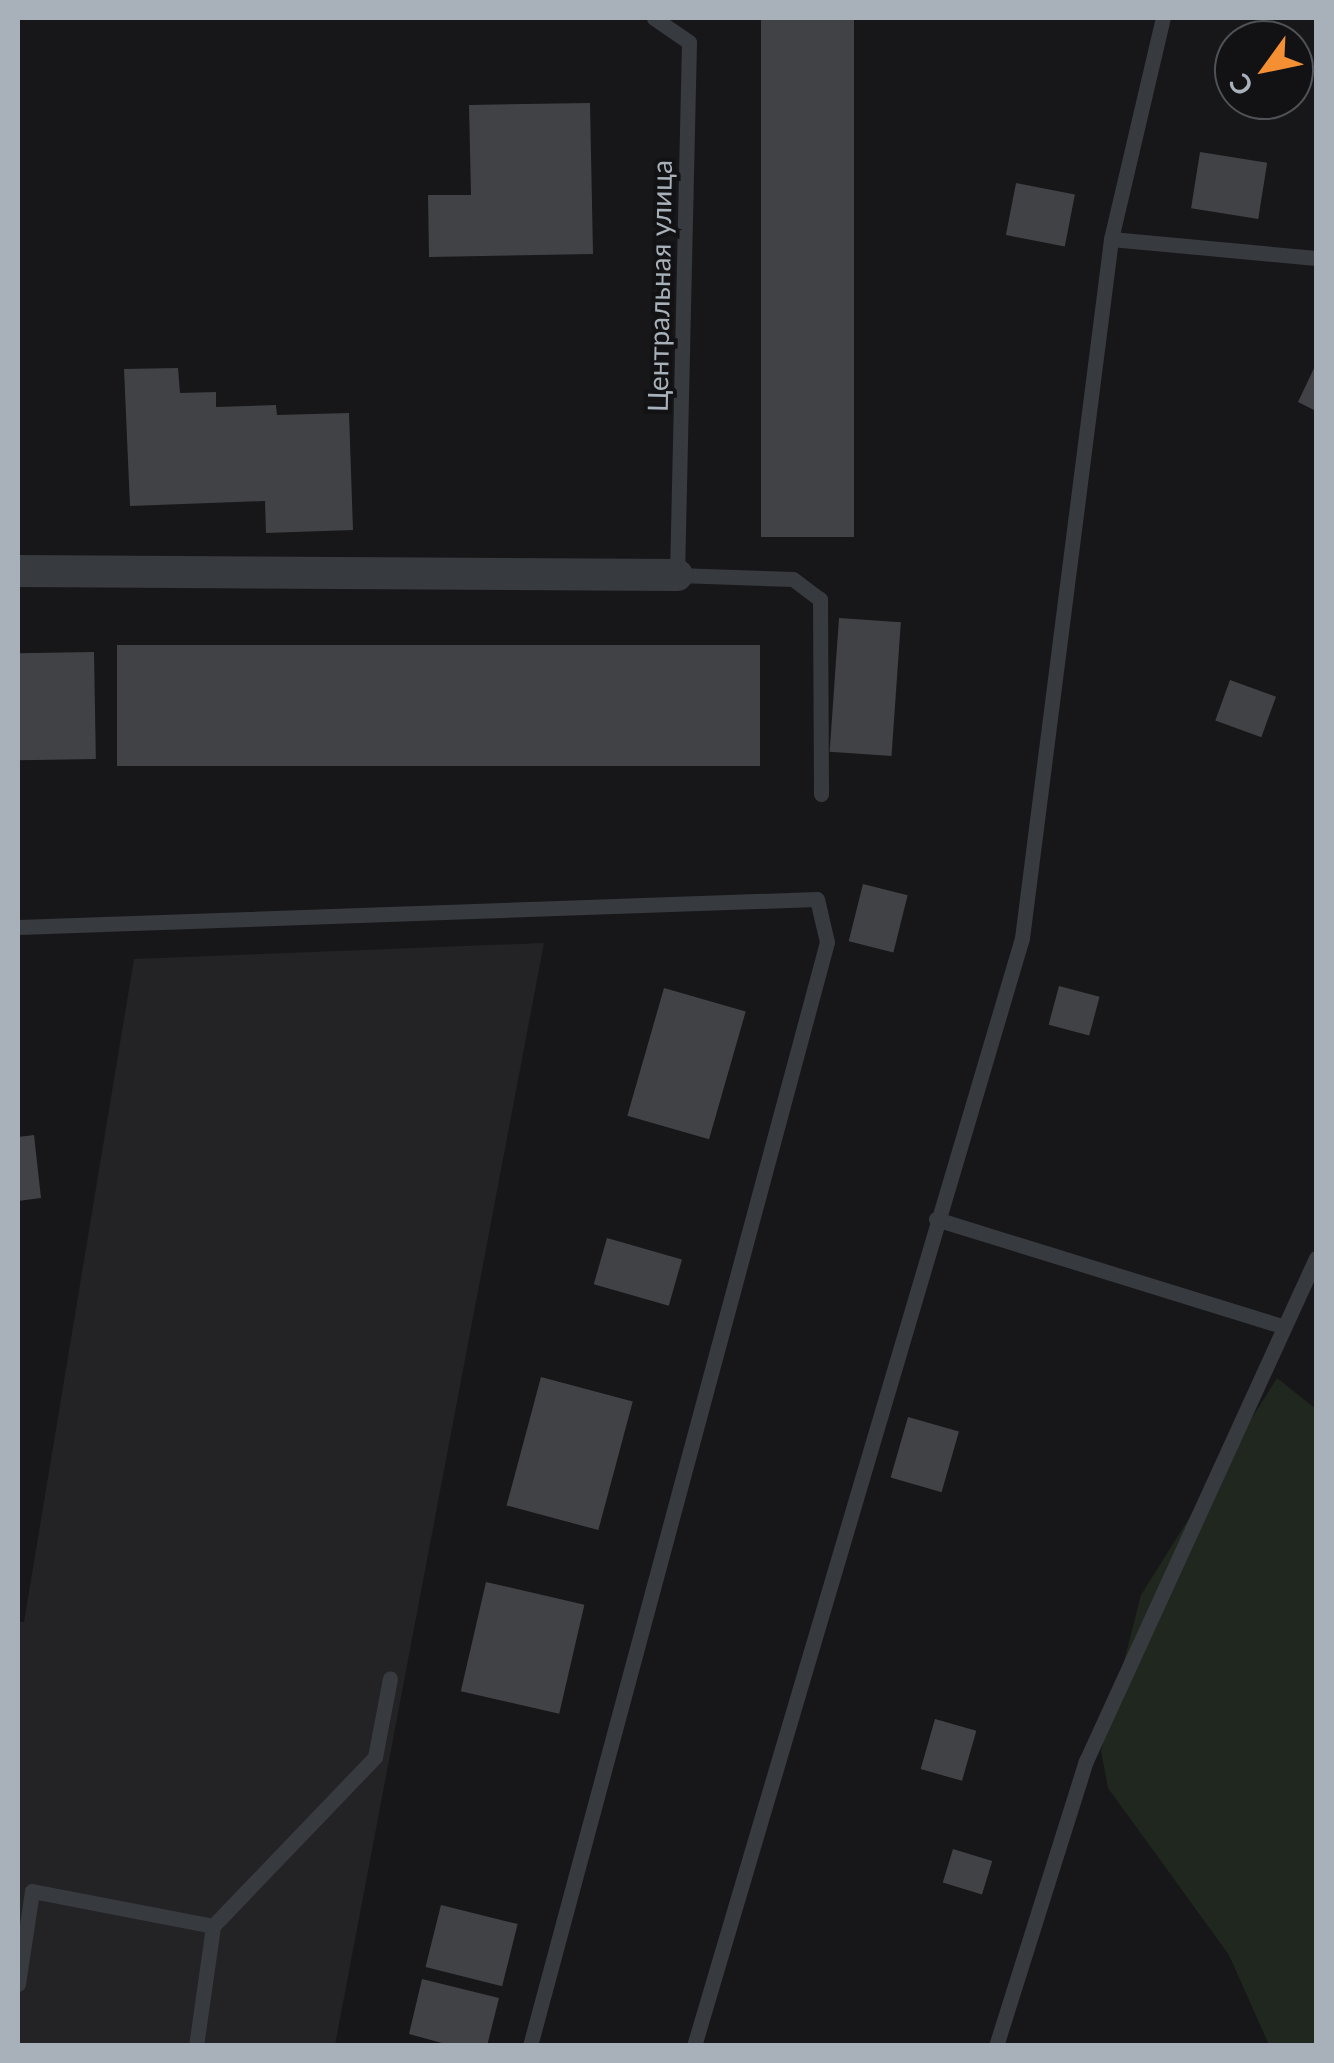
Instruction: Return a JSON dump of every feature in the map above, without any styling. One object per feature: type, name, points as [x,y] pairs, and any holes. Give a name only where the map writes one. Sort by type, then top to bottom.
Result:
[{"type":"street","points":[[18,571],[677,575]]},
{"type":"lane","name":"Центральная улица","points":[[654,18],[690,42],[677,575]]},
{"type":"lane","points":[[694,2046],[1022,938],[1110,239],[1163,18]]},
{"type":"lane","points":[[1110,239],[1316,258]]},
{"type":"lane","points":[[677,575],[793,579],[820,599],[821,794]]},
{"type":"lane","points":[[18,927],[817,899],[827,942],[530,2046]]},
{"type":"lane","points":[[936,1219],[1284,1327]]},
{"type":"lane","points":[[996,2046],[1086,1761],[1316,1258]]},
{"type":"lane","points":[[196,2046],[214,1926],[375,1757],[390,1678]]},
{"type":"lane","points":[[18,1984],[32,1892],[214,1926]]},
{"type":"shaded area","points":[[544,943],[335,2045],[18,2046],[18,1622],[24,1622],[134,959]]},
{"type":"shaded area","points":[[1277,1378],[1316,1409],[1316,2045],[1269,2045],[1229,1955],[1108,1788],[1101,1751],[1141,1595]]},
{"type":"building","points":[[761,18],[854,18],[854,537],[761,537]]},
{"type":"building","points":[[590,103],[593,254],[429,257],[428,195],[471,195],[469,105]]},
{"type":"building","points":[[1200,152],[1267,163],[1258,219],[1191,208]]},
{"type":"building","points":[[1016,183],[1075,194],[1065,246],[1006,235]]},
{"type":"building","points":[[1316,364],[1316,411],[1298,402]]},
{"type":"building","points":[[178,368],[180,393],[216,392],[216,407],[276,405],[277,415],[349,413],[353,530],[266,533],[265,501],[130,506],[124,369]]},
{"type":"building","points":[[839,618],[901,622],[892,756],[830,752]]},
{"type":"building","points":[[117,645],[760,645],[760,766],[117,766]]},
{"type":"building","points":[[94,652],[96,759],[20,760],[18,653]]},
{"type":"building","points":[[1230,680],[1276,697],[1261,737],[1215,720]]},
{"type":"building","points":[[863,884],[908,895],[893,952],[849,941]]},
{"type":"building","points":[[1059,986],[1100,997],[1089,1036],[1049,1025]]},
{"type":"building","points":[[664,988],[746,1011],[709,1139],[627,1116]]},
{"type":"building","points":[[34,1135],[41,1198],[18,1201],[18,1137]]},
{"type":"building","points":[[607,1238],[682,1259],[669,1306],[594,1284]]},
{"type":"building","points":[[541,1377],[633,1402],[598,1530],[507,1505]]},
{"type":"building","points":[[908,1417],[959,1432],[942,1492],[891,1478]]},
{"type":"building","points":[[486,1582],[584,1605],[559,1714],[461,1691]]},
{"type":"building","points":[[935,1719],[976,1731],[962,1781],[921,1769]]},
{"type":"building","points":[[953,1849],[992,1861],[982,1894],[943,1882]]},
{"type":"building","points":[[441,1905],[518,1924],[502,1986],[426,1967]]},
{"type":"building","points":[[422,1979],[499,1998],[487,2046],[453,2046],[409,2034]]}]
